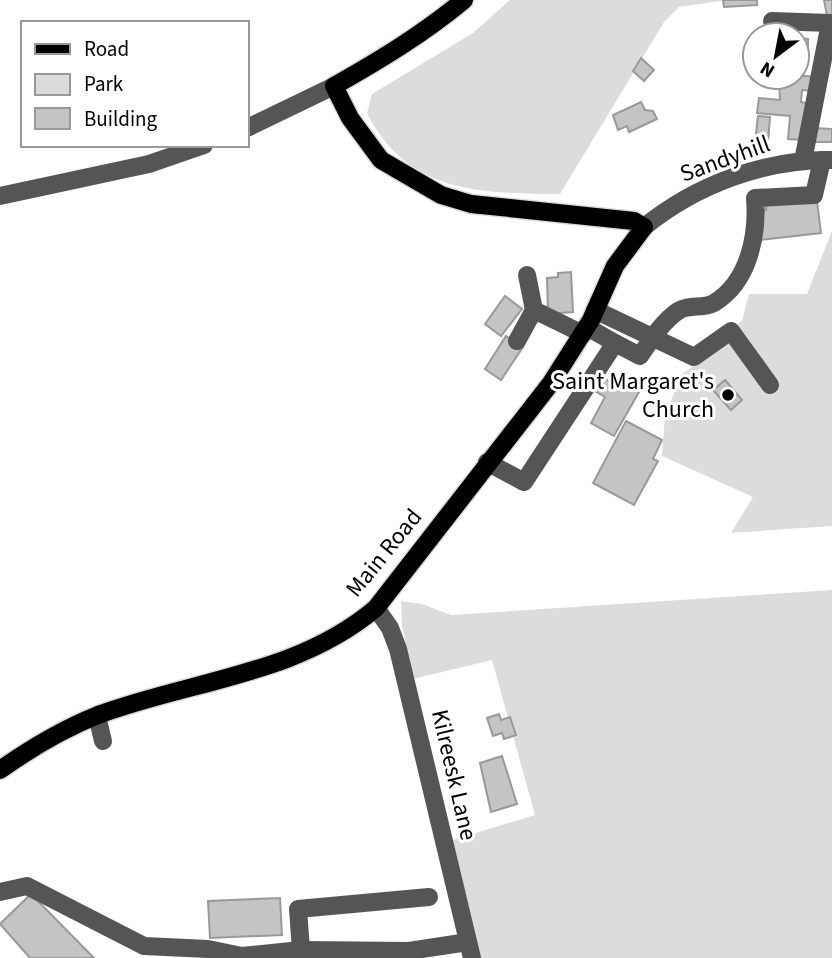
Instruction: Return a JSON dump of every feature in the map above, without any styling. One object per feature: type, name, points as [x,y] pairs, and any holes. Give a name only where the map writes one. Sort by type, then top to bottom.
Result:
[{"type":"main road","points":[[464,0],[434,25],[334,86],[350,118],[381,160],[441,195],[471,204],[634,221],[643,227]]},
{"type":"main road","name":"Main Road","points":[[0,770],[31,747],[97,716],[280,662],[320,647],[353,628],[376,608],[551,383],[585,330],[615,266],[643,227]]},
{"type":"street","points":[[803,160],[830,23],[811,22]]},
{"type":"street","points":[[248,128],[334,86]]},
{"type":"street","points":[[0,197],[149,164],[198,147]]},
{"type":"street","name":"Sandyhill","points":[[643,227],[673,204],[729,179],[762,167],[803,160],[827,160]]},
{"type":"street","points":[[534,310],[640,356],[653,336],[680,309],[713,304],[732,287],[747,263],[758,229],[755,198],[814,195],[827,160]]},
{"type":"street","points":[[517,341],[534,310],[527,275]]},
{"type":"street","points":[[595,310],[694,357],[731,331],[770,385]]},
{"type":"street","points":[[487,462],[524,482],[615,343]]},
{"type":"street","name":"Kilreesk Lane","points":[[376,608],[390,628],[398,649],[470,950]]},
{"type":"street","points":[[97,716],[103,741]]},
{"type":"street","points":[[0,892],[27,886],[142,952],[194,947],[242,956],[301,950],[470,950]]},
{"type":"street","points":[[301,950],[298,909],[429,897]]},
{"type":"green space","points":[[510,0],[727,0],[679,7],[664,22],[560,194],[475,189],[449,184],[425,174],[403,160],[384,140],[367,113],[372,94],[473,33]]},
{"type":"green space","points":[[832,231],[832,526],[731,533],[753,497],[662,456],[665,415],[682,374],[728,342],[767,392],[779,382],[734,326],[742,321],[749,294],[807,294]]},
{"type":"green space","points":[[832,590],[832,958],[480,958],[453,840],[535,815],[492,660],[413,679],[402,625],[401,601],[422,604],[451,615]]},
{"type":"building","points":[[723,0],[757,0],[757,5],[724,7]]},
{"type":"building","points":[[824,0],[832,0],[832,20],[828,21]]},
{"type":"building","points":[[641,58],[654,70],[644,81],[633,71]]},
{"type":"building","points":[[811,77],[814,77],[811,91]]},
{"type":"building","points":[[780,91],[802,91],[801,102],[806,103],[803,140],[788,139],[790,116],[757,113],[759,98],[780,100]]},
{"type":"building","points":[[641,102],[645,110],[653,111],[657,119],[629,132],[627,126],[618,130],[613,115]]},
{"type":"building","points":[[758,116],[770,117],[768,143],[755,142]]},
{"type":"building","points":[[814,128],[832,129],[832,142],[813,142]]},
{"type":"building","points":[[817,201],[821,233],[760,240],[757,211],[766,210],[766,205]]},
{"type":"building","points":[[571,272],[573,312],[548,314],[547,278],[558,277],[558,273]]},
{"type":"building","points":[[505,296],[522,309],[501,336],[485,324]]},
{"type":"building","points":[[506,336],[523,347],[501,380],[485,369]]},
{"type":"building","points":[[601,376],[612,383],[615,378],[639,392],[614,436],[591,423],[605,397],[593,390]]},
{"type":"building","name":"Saint Margaret's Church","points":[[725,380],[742,400],[731,410],[713,390]]},
{"type":"building","points":[[626,421],[662,440],[653,459],[658,461],[634,505],[593,483]]},
{"type":"building","points":[[499,714],[501,720],[510,717],[516,735],[504,739],[502,733],[493,736],[487,718]]},
{"type":"building","points":[[502,756],[517,804],[491,812],[480,763]]},
{"type":"building","points":[[31,894],[94,958],[30,958],[0,924]]},
{"type":"building","points":[[280,898],[282,935],[210,938],[208,901]]},
{"type":"place","name":"Saint Margaret's Church","points":[[728,395]]}]
